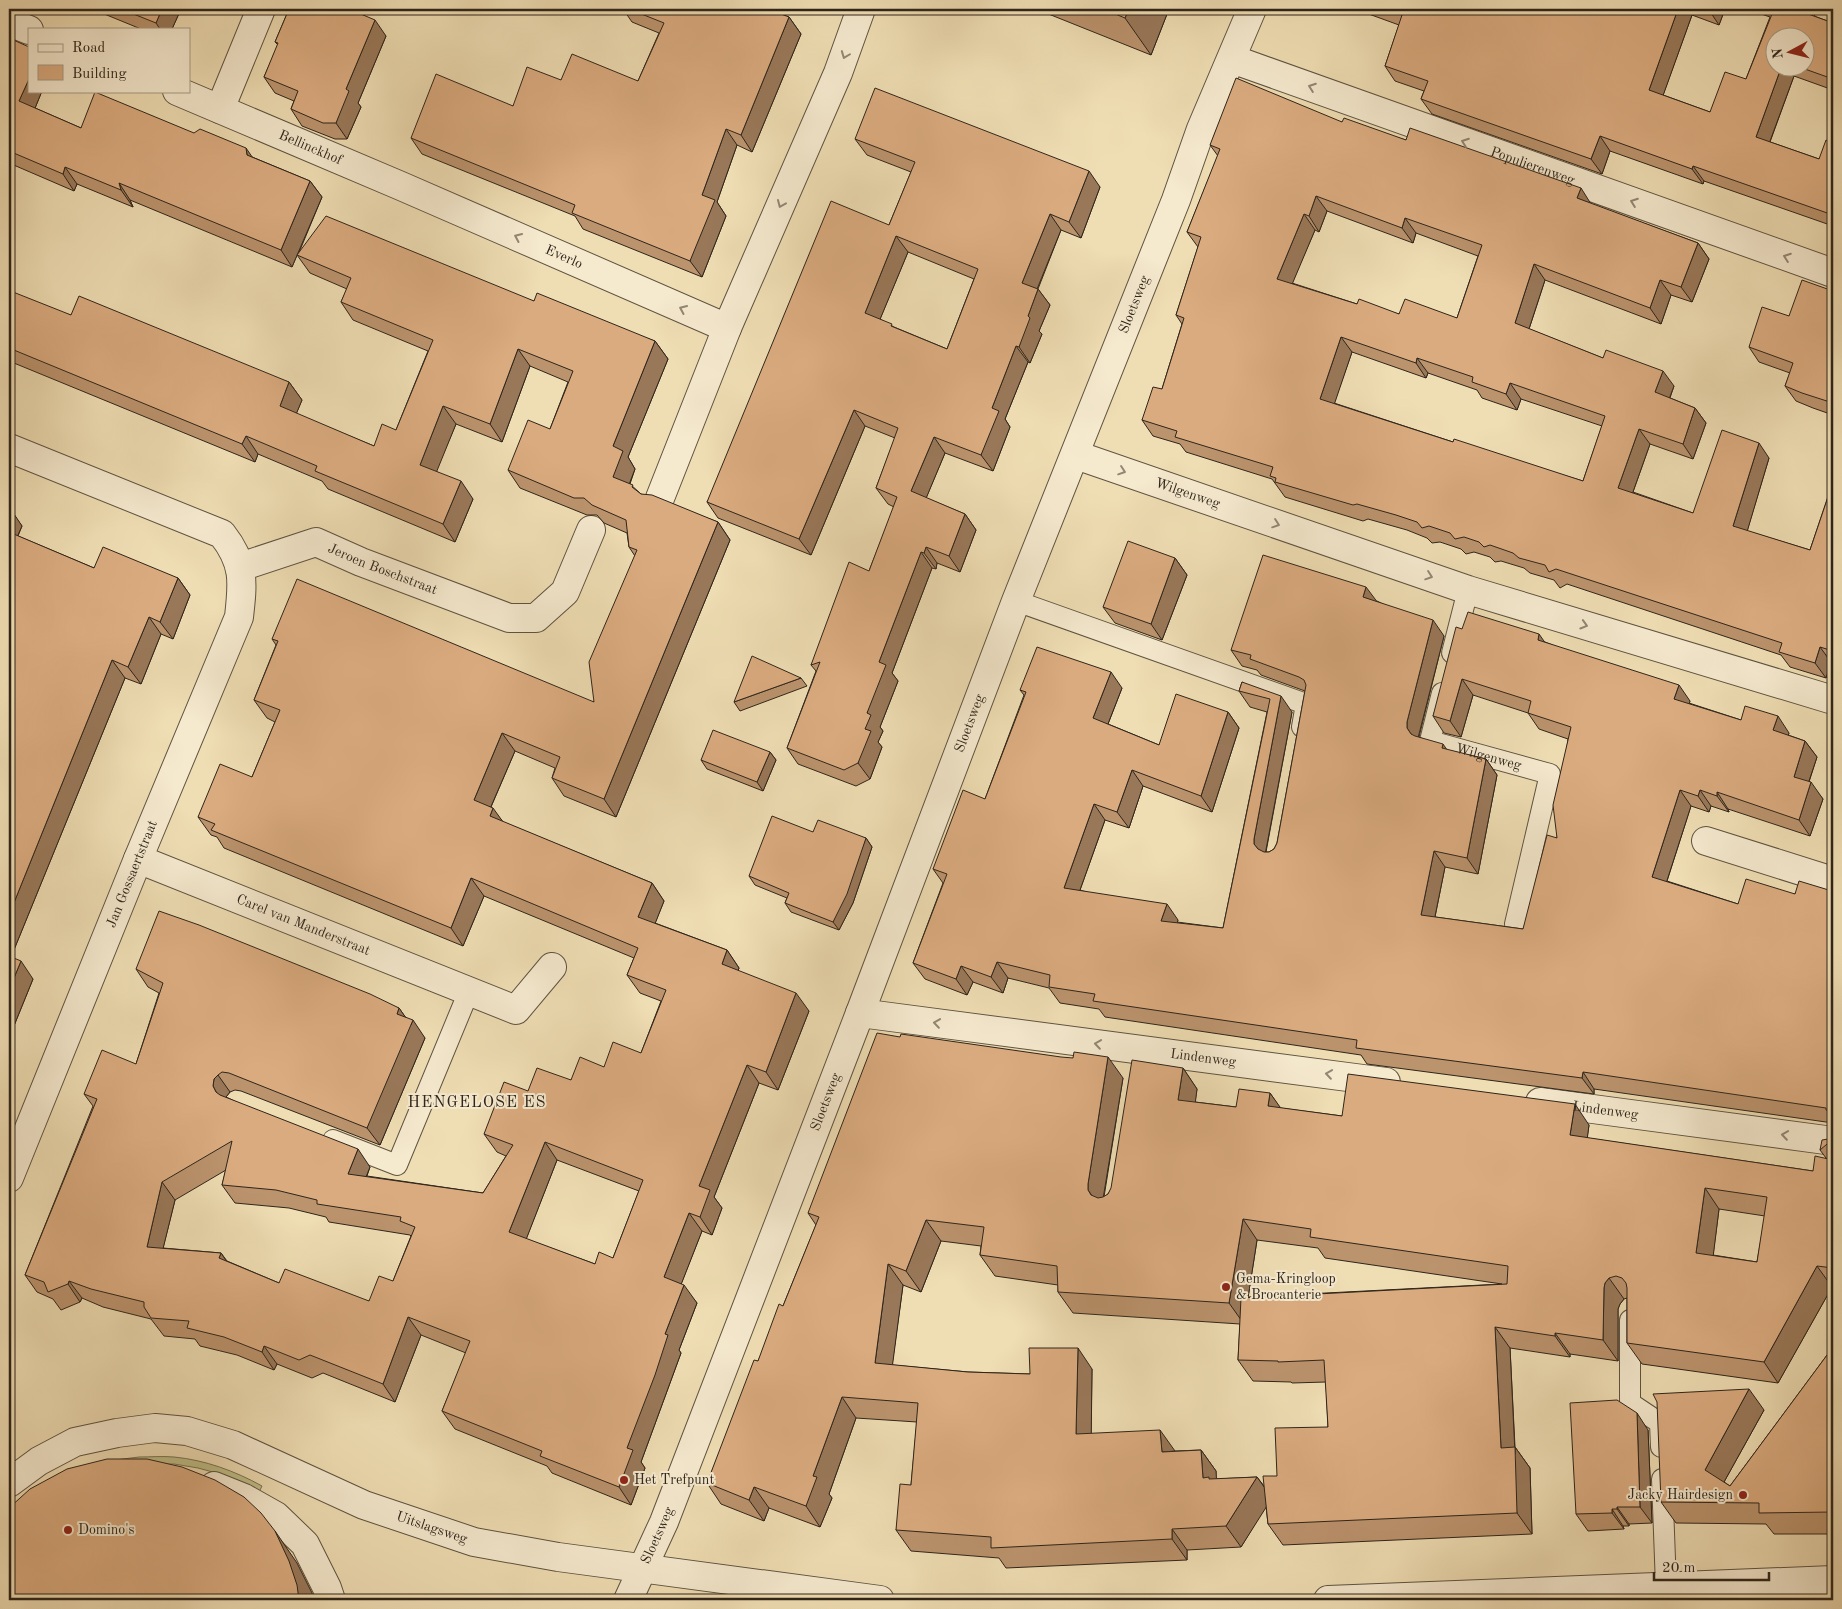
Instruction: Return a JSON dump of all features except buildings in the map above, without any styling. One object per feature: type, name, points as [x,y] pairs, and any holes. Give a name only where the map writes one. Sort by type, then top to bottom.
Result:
[{"type":"street","points":[[220,109],[261,9]]},
{"type":"street","points":[[660,498],[727,328],[838,73],[861,9]]},
{"type":"street","name":"Sloetsweg","points":[[628,1600],[667,1513],[1016,601],[1076,455],[1172,209],[1201,129],[1252,9]]},
{"type":"street","points":[[9,22],[28,30]]},
{"type":"street","name":"Populierenweg","points":[[1232,59],[1833,273]]},
{"type":"street","name":"Bellinckhof","points":[[179,92],[401,186]]},
{"type":"street","name":"Everlo","points":[[401,186],[727,328]]},
{"type":"street","points":[[9,448],[222,534],[233,548],[240,567]]},
{"type":"street","name":"Wilgenweg","points":[[1076,455],[1468,590],[1833,700]]},
{"type":"street","name":"Jeroen Boschstraat","points":[[240,567],[316,542],[360,562],[509,618],[536,618],[566,592],[591,530]]},
{"type":"street","name":"Jan Gossaertstraat","points":[[9,1178],[138,859],[239,617],[242,591],[240,567]]},
{"type":"street","points":[[1706,841],[1833,881]]},
{"type":"street","name":"Carel van Manderstraat","points":[[138,859],[516,1010],[552,967]]},
{"type":"street","name":"Lindenweg","points":[[860,1012],[1138,1059],[1407,1085]]},
{"type":"street","name":"Lindenweg","points":[[1516,1099],[1833,1141]]},
{"type":"street","name":"Uitslagsweg","points":[[9,1483],[39,1461],[75,1442],[117,1433],[155,1428],[186,1431],[233,1445],[364,1505],[474,1542],[558,1557],[880,1600]]},
{"type":"street","points":[[190,1479],[209,1484],[244,1498],[276,1516],[305,1544],[331,1600]]},
{"type":"street","points":[[1328,1600],[1666,1586],[1820,1587]]},
{"type":"lane","name":"Wilgenweg","points":[[1468,590],[1430,741],[1550,774],[1515,924]]},
{"type":"lane","points":[[1016,601],[1306,704],[1299,743]]},
{"type":"lane","points":[[317,1134],[397,1165],[469,991]]},
{"type":"lane","points":[[1630,1309],[1630,1403],[1660,1423],[1666,1586]]},
{"type":"shaded area","points":[[139,1457],[186,1458],[230,1471],[262,1486],[258,1494],[220,1474],[198,1468],[174,1464],[140,1465],[115,1460]]},
{"type":"place","name":"Gema-Kringloop & Brocanterie","points":[[1226,1287]]},
{"type":"place","name":"Het Trefpunt","points":[[624,1480]]},
{"type":"place","name":"Jacky Hairdesign","points":[[1743,1495]]},
{"type":"place","name":"Domino's","points":[[68,1530]]},
{"type":"district","name":"HENGELOSE ES","points":[[477,1103]]}]
